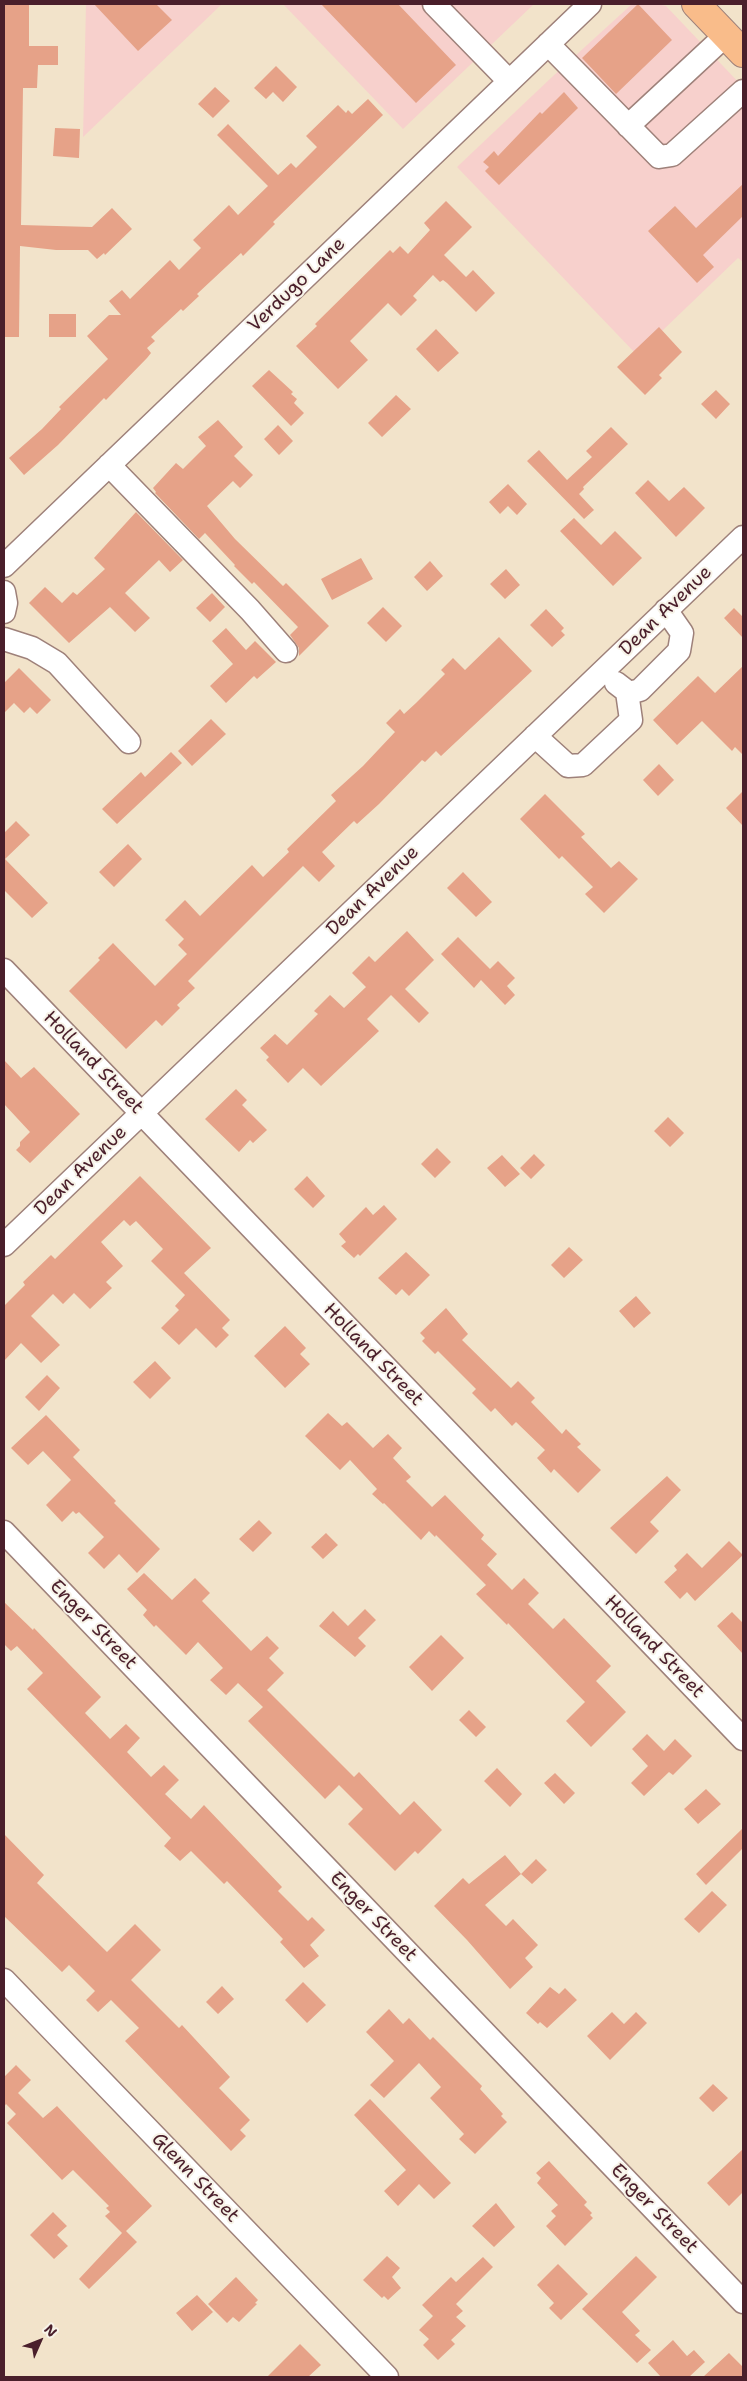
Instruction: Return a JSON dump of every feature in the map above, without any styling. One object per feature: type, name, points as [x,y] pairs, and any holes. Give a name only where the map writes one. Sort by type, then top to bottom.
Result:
[{"type":"main road","points":[[696,4],[735,44]]},
{"type":"street","points":[[434,4],[509,81]]},
{"type":"street","name":"Verdugo Lane","points":[[8,553],[109,465],[588,4]]},
{"type":"street","points":[[548,44],[659,157],[672,155],[743,90]]},
{"type":"street","points":[[628,126],[735,44]]},
{"type":"street","points":[[109,465],[250,610],[286,651]]},
{"type":"street","name":"Dean Avenue","points":[[4,1245],[743,537]]},
{"type":"street","points":[[4,592],[6,603],[4,612]]},
{"type":"street","points":[[627,692],[640,690],[679,651],[682,634],[666,610]]},
{"type":"street","points":[[4,639],[32,648],[57,663],[129,742]]},
{"type":"street","points":[[535,736],[568,766],[583,765],[630,720],[627,692],[604,670]]},
{"type":"street","name":"Holland Street","points":[[4,970],[743,1739]]},
{"type":"street","name":"Enger Street","points":[[4,1532],[743,2302]]},
{"type":"street","name":"Glenn Street","points":[[4,1980],[387,2377]]},
{"type":"shaded area","points":[[86,4],[222,4],[83,137]]},
{"type":"shaded area","points":[[283,4],[534,4],[403,129]]},
{"type":"shaded area","points":[[632,4],[658,4],[666,6],[743,87],[743,262],[738,258],[637,355],[457,167]]},
{"type":"building","points":[[4,4],[29,5],[29,46],[58,46],[58,65],[38,65],[37,88],[23,88],[21,225],[92,227],[112,208],[132,229],[105,255],[104,253],[97,259],[88,250],[56,250],[20,246],[19,337],[4,337]]},
{"type":"building","points":[[94,4],[156,4],[172,20],[138,51]]},
{"type":"building","points":[[321,4],[398,4],[456,65],[416,103]]},
{"type":"building","points":[[638,4],[672,40],[616,94],[582,58]]},
{"type":"building","points":[[276,66],[297,87],[283,102],[273,92],[266,99],[254,88]]},
{"type":"building","points":[[215,87],[230,101],[213,118],[198,104]]},
{"type":"building","points":[[564,92],[578,108],[499,185],[485,171],[489,167],[483,162],[494,151],[498,156],[540,112],[542,114]]},
{"type":"building","points":[[368,99],[383,115],[273,222],[275,224],[243,256],[241,253],[197,294],[199,296],[183,311],[181,309],[151,337],[155,341],[147,348],[151,353],[147,358],[106,400],[104,398],[58,445],[24,475],[9,458],[42,429],[61,409],[59,407],[108,359],[87,336],[109,315],[121,315],[109,301],[122,290],[130,299],[170,260],[179,270],[201,248],[193,240],[229,205],[238,215],[268,186],[217,135],[228,124],[278,175],[291,163],[296,168],[317,147],[306,136],[338,105],[346,113],[348,110],[352,114]]},
{"type":"building","points":[[55,128],[80,129],[79,158],[53,156]]},
{"type":"building","points":[[743,184],[743,216],[703,255],[714,267],[697,283],[648,231],[675,206],[696,228]]},
{"type":"building","points":[[446,201],[472,227],[444,255],[466,277],[473,270],[495,293],[476,312],[447,283],[443,280],[440,282],[433,275],[413,296],[417,300],[401,316],[388,303],[350,341],[368,360],[338,389],[296,346],[317,326],[315,324],[390,250],[393,253],[400,246],[408,254],[430,230],[424,223]]},
{"type":"building","points":[[49,314],[76,314],[76,337],[49,337]]},
{"type":"building","points":[[659,327],[682,352],[659,375],[662,378],[645,395],[617,367]]},
{"type":"building","points":[[436,329],[459,353],[438,372],[416,349]]},
{"type":"building","points":[[269,370],[293,392],[291,394],[297,399],[294,403],[304,413],[291,426],[252,386]]},
{"type":"building","points":[[716,390],[730,404],[716,419],[701,404]]},
{"type":"building","points":[[396,395],[411,409],[382,437],[368,423]]},
{"type":"building","points":[[218,420],[243,447],[234,456],[253,475],[240,488],[233,481],[207,506],[235,539],[283,586],[286,583],[329,626],[299,656],[299,648],[290,635],[298,627],[254,582],[252,584],[234,566],[205,533],[199,539],[155,493],[153,488],[176,463],[183,469],[206,446],[198,437]]},
{"type":"building","points":[[278,425],[293,441],[279,455],[264,439]]},
{"type":"building","points":[[611,427],[628,444],[583,487],[584,489],[579,494],[594,510],[584,519],[527,461],[539,450],[567,480],[592,457],[586,451]]},
{"type":"building","points":[[648,480],[669,501],[684,487],[705,508],[676,537],[635,493]]},
{"type":"building","points":[[508,484],[527,504],[517,515],[508,506],[500,514],[489,502]]},
{"type":"building","points":[[136,512],[183,560],[170,572],[159,560],[125,593],[150,618],[135,632],[110,607],[69,643],[29,603],[45,587],[62,603],[73,592],[77,595],[105,569],[94,558]]},
{"type":"building","points":[[574,518],[601,545],[615,531],[642,558],[613,586],[560,531]]},
{"type":"building","points":[[361,558],[373,579],[332,600],[321,579]]},
{"type":"building","points":[[430,561],[443,576],[427,591],[414,577]]},
{"type":"building","points":[[506,569],[520,585],[505,599],[490,584]]},
{"type":"building","points":[[212,593],[225,607],[210,622],[196,608]]},
{"type":"building","points":[[383,607],[402,626],[386,642],[367,623]]},
{"type":"building","points":[[734,608],[743,617],[743,638],[724,618]]},
{"type":"building","points":[[546,609],[564,628],[561,631],[565,635],[552,647],[530,625]]},
{"type":"building","points":[[226,628],[246,650],[255,641],[276,662],[257,679],[254,676],[226,703],[210,686],[233,664],[212,641]]},
{"type":"building","points":[[499,637],[532,671],[441,756],[436,751],[425,762],[422,760],[379,804],[357,824],[354,821],[322,852],[335,866],[319,882],[303,866],[188,981],[195,988],[177,1005],[180,1008],[162,1026],[156,1020],[126,1049],[69,991],[100,960],[98,958],[113,943],[155,986],[187,954],[178,945],[184,939],[165,920],[185,900],[200,916],[252,865],[263,877],[289,852],[287,849],[336,801],[331,795],[363,766],[395,732],[386,723],[400,709],[404,714],[416,703],[445,674],[441,670],[453,658],[465,670]]},
{"type":"building","points":[[743,666],[743,755],[735,747],[732,751],[702,721],[677,745],[653,720],[698,676],[715,693]]},
{"type":"building","points":[[19,668],[51,700],[37,714],[30,707],[24,713],[14,703],[4,713],[4,683]]},
{"type":"building","points":[[211,719],[226,734],[192,766],[178,751]]},
{"type":"building","points":[[171,752],[182,763],[117,824],[102,809],[141,772],[145,777]]},
{"type":"building","points":[[659,764],[674,780],[658,796],[643,780]]},
{"type":"building","points":[[743,791],[743,826],[726,808]]},
{"type":"building","points":[[545,794],[585,834],[581,837],[611,868],[619,861],[638,879],[604,913],[585,894],[593,887],[562,856],[559,859],[520,819]]},
{"type":"building","points":[[16,821],[30,835],[5,859],[48,903],[32,918],[4,890],[4,833]]},
{"type":"building","points":[[128,844],[142,859],[114,887],[99,872]]},
{"type":"building","points":[[463,872],[492,902],[476,917],[447,888]]},
{"type":"building","points":[[407,931],[434,960],[405,989],[429,1013],[419,1023],[391,995],[367,1019],[379,1031],[321,1086],[303,1068],[288,1083],[266,1060],[269,1057],[260,1048],[275,1034],[287,1045],[318,1014],[314,1011],[330,995],[344,1008],[366,987],[352,973],[369,956],[375,962]]},
{"type":"building","points":[[458,937],[490,969],[498,961],[515,978],[507,986],[515,995],[505,1005],[481,980],[474,988],[441,954]]},
{"type":"building","points":[[4,1060],[21,1078],[34,1067],[80,1114],[30,1163],[16,1150],[20,1146],[20,1142],[30,1132],[4,1104]]},
{"type":"building","points":[[236,1089],[247,1100],[242,1105],[267,1130],[253,1143],[250,1140],[239,1152],[205,1119]]},
{"type":"building","points":[[668,1117],[684,1133],[670,1147],[654,1131]]},
{"type":"building","points":[[437,1148],[451,1162],[435,1178],[421,1164]]},
{"type":"building","points":[[534,1154],[545,1165],[531,1179],[520,1168]]},
{"type":"building","points":[[502,1155],[520,1174],[505,1187],[487,1168]]},
{"type":"building","points":[[140,1176],[211,1248],[184,1273],[230,1320],[222,1328],[229,1335],[216,1348],[196,1328],[179,1345],[161,1328],[179,1310],[175,1306],[185,1295],[151,1261],[163,1249],[136,1221],[130,1226],[124,1220],[101,1242],[123,1266],[106,1282],[112,1288],[90,1309],[74,1293],[63,1304],[53,1294],[31,1316],[60,1345],[41,1363],[21,1343],[4,1361],[4,1306],[25,1285],[23,1282],[51,1255],[55,1259]]},
{"type":"building","points":[[307,1176],[325,1196],[313,1208],[294,1189]]},
{"type":"building","points":[[384,1205],[397,1219],[360,1256],[358,1254],[354,1258],[341,1246],[346,1242],[339,1234],[366,1207],[373,1215]]},
{"type":"building","points":[[569,1247],[583,1260],[564,1278],[551,1265]]},
{"type":"building","points":[[406,1252],[430,1275],[409,1296],[402,1289],[396,1295],[378,1278]]},
{"type":"building","points":[[636,1296],[651,1313],[634,1328],[619,1311]]},
{"type":"building","points":[[446,1308],[468,1334],[462,1340],[511,1388],[518,1381],[535,1398],[531,1402],[562,1434],[566,1429],[581,1444],[577,1447],[601,1470],[578,1493],[554,1469],[551,1473],[537,1458],[545,1450],[516,1422],[512,1426],[495,1408],[491,1412],[472,1393],[476,1389],[438,1351],[435,1354],[422,1341],[425,1338],[420,1333]]},
{"type":"building","points":[[285,1326],[306,1348],[300,1354],[310,1364],[285,1388],[254,1356]]},
{"type":"building","points":[[155,1361],[171,1378],[150,1399],[133,1382]]},
{"type":"building","points":[[47,1375],[60,1388],[39,1411],[25,1397]]},
{"type":"building","points":[[328,1413],[342,1426],[347,1422],[373,1448],[388,1434],[402,1448],[393,1458],[411,1477],[406,1481],[432,1507],[445,1495],[484,1535],[481,1539],[497,1554],[487,1565],[512,1590],[524,1578],[539,1593],[528,1604],[553,1629],[564,1618],[611,1666],[596,1681],[626,1712],[591,1747],[566,1721],[585,1702],[508,1623],[507,1625],[476,1594],[486,1585],[436,1535],[435,1537],[429,1531],[421,1540],[384,1503],[372,1494],[377,1489],[350,1460],[340,1470],[305,1436]]},
{"type":"building","points":[[46,1415],[80,1450],[73,1457],[116,1501],[114,1503],[160,1549],[137,1573],[119,1554],[104,1569],[88,1553],[104,1537],[79,1512],[76,1514],[73,1511],[62,1522],[46,1505],[71,1480],[43,1451],[28,1465],[11,1448]]},
{"type":"building","points":[[667,1476],[681,1490],[650,1522],[659,1531],[636,1554],[610,1528]]},
{"type":"building","points":[[259,1520],[272,1533],[253,1552],[239,1539]]},
{"type":"building","points":[[326,1533],[338,1545],[323,1559],[311,1547]]},
{"type":"building","points":[[729,1541],[743,1555],[695,1601],[687,1592],[680,1599],[664,1582],[677,1570],[674,1566],[687,1553],[702,1568]]},
{"type":"building","points":[[144,1573],[172,1600],[195,1578],[210,1593],[202,1601],[251,1651],[267,1636],[279,1648],[269,1658],[284,1673],[267,1690],[354,1777],[359,1772],[400,1815],[414,1801],[442,1830],[418,1854],[415,1851],[395,1871],[348,1824],[363,1809],[339,1785],[325,1799],[248,1721],[263,1707],[238,1683],[226,1695],[210,1680],[223,1668],[198,1642],[186,1655],[156,1625],[154,1627],[143,1615],[147,1610],[127,1589]]},
{"type":"building","points":[[4,1602],[33,1630],[34,1628],[101,1697],[85,1713],[110,1739],[126,1724],[140,1738],[127,1752],[151,1777],[164,1765],[179,1780],[165,1794],[191,1819],[204,1805],[282,1887],[278,1891],[308,1921],[312,1917],[325,1930],[310,1945],[319,1956],[304,1968],[280,1942],[283,1939],[227,1881],[224,1884],[191,1851],[180,1861],[164,1846],[171,1838],[27,1689],[43,1673],[17,1646],[11,1651],[4,1644]]},
{"type":"building","points":[[365,1609],[376,1620],[358,1638],[366,1646],[355,1657],[319,1626],[333,1611],[348,1626]]},
{"type":"building","points":[[732,1612],[743,1623],[743,1654],[717,1626]]},
{"type":"building","points":[[441,1635],[464,1658],[432,1691],[409,1667]]},
{"type":"building","points":[[469,1710],[486,1727],[476,1737],[459,1720]]},
{"type":"building","points":[[647,1734],[664,1751],[675,1739],[692,1756],[673,1775],[669,1772],[644,1796],[631,1783],[648,1766],[632,1749]]},
{"type":"building","points":[[497,1768],[522,1794],[510,1807],[484,1781]]},
{"type":"building","points":[[555,1773],[575,1793],[564,1804],[544,1783]]},
{"type":"building","points":[[706,1789],[721,1804],[698,1824],[684,1809]]},
{"type":"building","points":[[743,1828],[743,1848],[706,1885],[696,1874]]},
{"type":"building","points":[[4,1834],[44,1875],[37,1883],[107,1952],[135,1924],[161,1950],[131,1980],[179,2028],[182,2025],[230,2077],[219,2088],[250,2120],[240,2130],[246,2136],[231,2151],[125,2041],[139,2028],[111,2000],[98,2012],[86,2000],[95,1991],[69,1965],[62,1972],[4,1916]]},
{"type":"building","points":[[505,1855],[521,1874],[485,1905],[506,1926],[513,1919],[538,1945],[525,1958],[533,1967],[510,1989],[434,1906],[463,1878],[469,1884]]},
{"type":"building","points":[[536,1859],[547,1870],[532,1884],[521,1874]]},
{"type":"building","points":[[712,1891],[727,1905],[699,1933],[684,1919]]},
{"type":"building","points":[[303,1982],[326,2005],[307,2023],[285,2000]]},
{"type":"building","points":[[222,1986],[234,1999],[218,2014],[206,2002]]},
{"type":"building","points":[[550,1987],[559,1994],[565,1988],[577,2000],[547,2028],[540,2022],[538,2024],[526,2013]]},
{"type":"building","points":[[389,2009],[403,2024],[409,2018],[430,2040],[433,2037],[482,2086],[480,2089],[503,2114],[501,2116],[507,2122],[475,2154],[459,2139],[464,2134],[430,2098],[441,2087],[419,2063],[384,2098],[370,2085],[394,2061],[366,2032]]},
{"type":"building","points":[[612,2012],[624,2024],[636,2012],[647,2023],[610,2060],[587,2036]]},
{"type":"building","points":[[16,2065],[31,2080],[18,2093],[43,2118],[57,2106],[152,2206],[126,2231],[137,2242],[89,2289],[79,2279],[122,2233],[105,2216],[110,2212],[106,2208],[109,2206],[73,2170],[62,2180],[7,2123],[16,2114],[6,2104],[4,2107],[4,2077]]},
{"type":"building","points":[[713,2084],[728,2098],[713,2112],[699,2098]]},
{"type":"building","points":[[370,2099],[451,2183],[434,2199],[419,2184],[398,2206],[384,2191],[406,2170],[354,2115]]},
{"type":"building","points":[[743,2149],[743,2192],[729,2206],[707,2183]]},
{"type":"building","points":[[549,2161],[587,2202],[584,2205],[592,2213],[590,2215],[593,2218],[565,2246],[546,2226],[556,2216],[551,2211],[558,2205],[537,2183],[541,2178],[536,2173]]},
{"type":"building","points":[[496,2203],[515,2227],[494,2247],[472,2226]]},
{"type":"building","points":[[53,2212],[67,2226],[57,2235],[68,2246],[54,2259],[30,2235]]},
{"type":"building","points":[[387,2256],[400,2268],[392,2277],[401,2288],[388,2300],[384,2296],[382,2298],[363,2280]]},
{"type":"building","points":[[636,2256],[657,2277],[622,2312],[640,2331],[635,2335],[651,2350],[637,2363],[582,2309]]},
{"type":"building","points":[[483,2257],[493,2267],[456,2304],[463,2311],[456,2317],[466,2326],[451,2340],[455,2344],[438,2360],[423,2345],[429,2339],[419,2330],[433,2316],[422,2305],[451,2277],[456,2282]]},
{"type":"building","points":[[558,2264],[588,2294],[561,2320],[549,2308],[554,2303],[537,2285]]},
{"type":"building","points":[[236,2277],[258,2300],[255,2303],[257,2304],[239,2322],[233,2317],[227,2323],[208,2304]]},
{"type":"building","points":[[197,2295],[213,2312],[192,2331],[176,2313]]},
{"type":"building","points":[[673,2340],[687,2356],[694,2350],[705,2362],[689,2377],[661,2377],[648,2363]]},
{"type":"building","points":[[300,2344],[321,2365],[308,2377],[267,2377]]},
{"type":"building","points":[[729,2353],[743,2367],[743,2377],[703,2377]]}]
